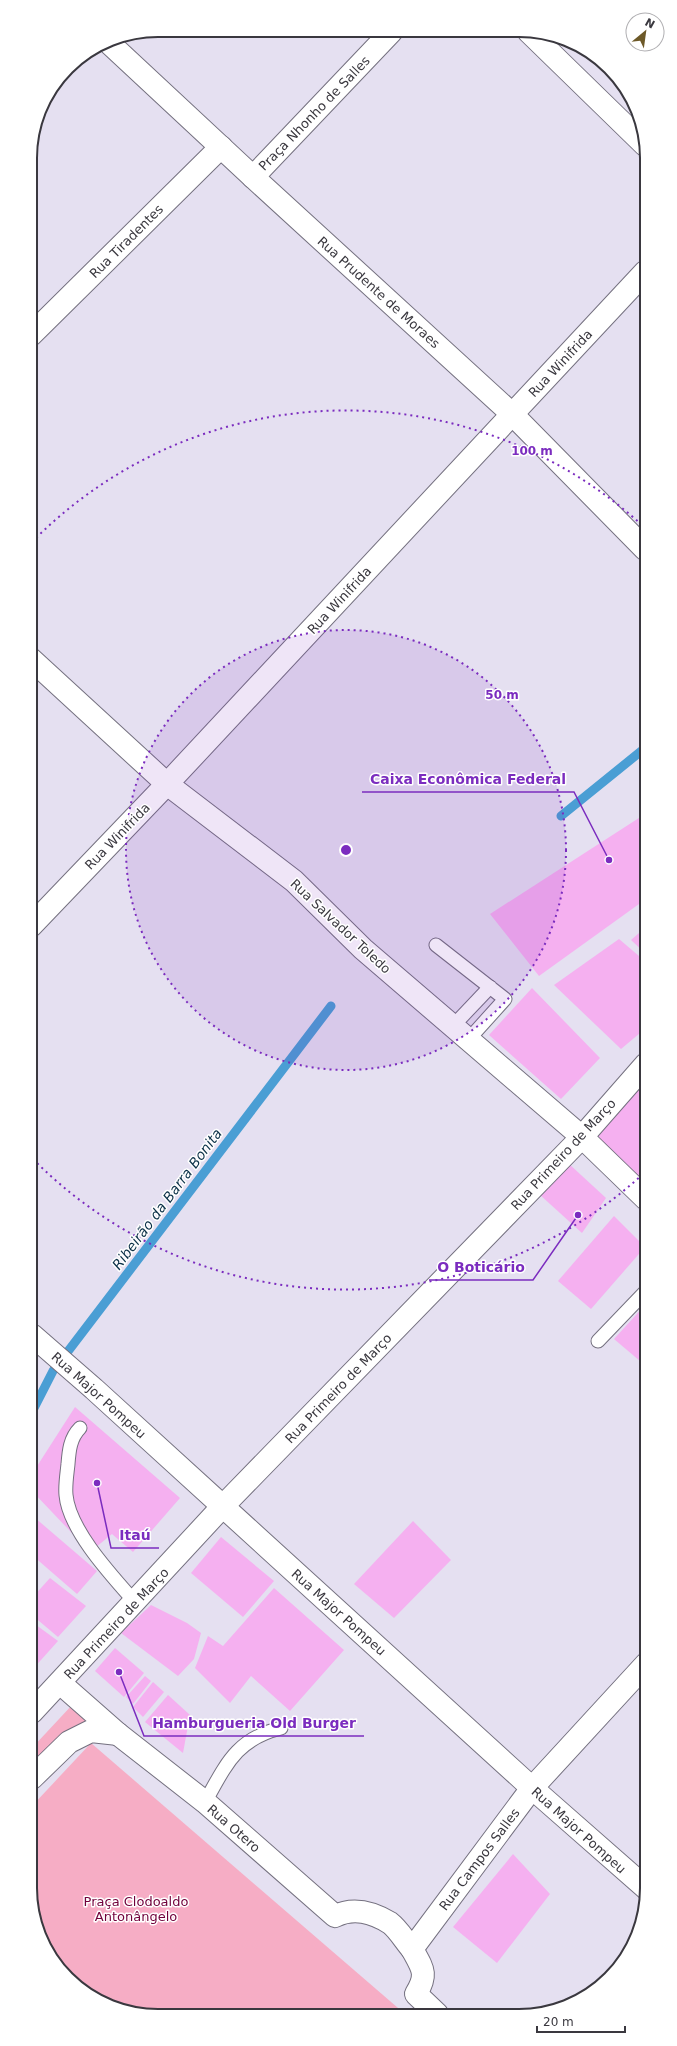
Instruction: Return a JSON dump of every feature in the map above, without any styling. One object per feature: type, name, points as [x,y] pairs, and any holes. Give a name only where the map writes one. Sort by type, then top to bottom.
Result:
[{"type":"street","name":"Praça Nhonho de Salles","points":[[253,177],[386,37]]},
{"type":"street","points":[[535,38],[639,139]]},
{"type":"street","name":"Rua Prudente de Moraes","points":[[112,46],[512,414],[640,544]]},
{"type":"street","name":"Rua Tiradentes","points":[[37,328],[221,147]]},
{"type":"street","name":"Rua Winifrida","points":[[37,920],[167,784],[640,277]]},
{"type":"street","name":"Rua Salvador Toledo","points":[[37,665],[167,784],[294,881],[363,949],[582,1137],[640,1193]]},
{"type":"street","name":"Rua Primeiro de Março","points":[[37,1707],[222,1507],[582,1137],[640,1071]]},
{"type":"street","name":"Rua Major Pompeu","points":[[37,1339],[94,1389],[532,1788],[640,1883]]},
{"type":"street","name":"Rua Campos Salles","points":[[412,1949],[532,1788],[640,1671]]},
{"type":"street","name":"Rua Otero","points":[[60,1683],[118,1734],[205,1802],[335,1916],[346,1911],[366,1912],[391,1924],[412,1949]]},
{"type":"street","points":[[37,1773],[69,1742],[91,1731],[118,1734]]},
{"type":"street","points":[[412,1949],[422,1966],[424,1981],[416,1994],[432,2009]]},
{"type":"lane","points":[[436,945],[505,999],[461,1033]]},
{"type":"lane","points":[[461,1033],[490,987]]},
{"type":"lane","points":[[598,1342],[640,1297]]},
{"type":"lane","points":[[80,1428],[74,1433],[71,1441],[66,1496],[74,1521],[101,1564],[135,1602]]},
{"type":"lane","points":[[205,1802],[235,1752],[247,1742],[268,1731],[281,1728]]},
{"type":"green space","points":[[73,1704],[98,1725],[37,1768],[37,1743]]},
{"type":"green space","name":"Praça Clodoaldo Antonângelo","points":[[91,1743],[399,2009],[150,2009],[119,2003],[97,1993],[72,1974],[62,1962],[46,1935],[41,1920],[37,1888],[37,1801]]},
{"type":"building","points":[[640,817],[640,903],[539,976],[490,914]]},
{"type":"building","points":[[640,932],[640,948],[631,940]]},
{"type":"building","points":[[619,939],[640,957],[640,1033],[621,1049],[554,985]]},
{"type":"building","points":[[532,988],[600,1058],[561,1099],[489,1035]]},
{"type":"building","points":[[639,1084],[640,1085],[640,1179],[593,1136]]},
{"type":"building","points":[[568,1163],[606,1198],[582,1233],[539,1194]]},
{"type":"building","points":[[614,1216],[640,1242],[640,1253],[591,1309],[558,1281]]},
{"type":"building","points":[[640,1311],[640,1361],[614,1339]]},
{"type":"building","points":[[75,1407],[180,1498],[133,1552],[112,1534],[90,1552],[37,1496],[37,1466]]},
{"type":"building","points":[[37,1520],[97,1571],[77,1594],[37,1559]]},
{"type":"building","points":[[413,1521],[451,1560],[394,1618],[354,1584]]},
{"type":"building","points":[[221,1537],[274,1581],[243,1617],[191,1573]]},
{"type":"building","points":[[50,1578],[86,1606],[58,1637],[37,1619],[37,1592]]},
{"type":"building","points":[[274,1588],[344,1650],[290,1711],[251,1676],[230,1703],[195,1668],[208,1636],[223,1646]]},
{"type":"building","points":[[151,1605],[187,1623],[201,1633],[194,1659],[178,1676],[121,1633]]},
{"type":"building","points":[[37,1626],[58,1641],[37,1664]]},
{"type":"building","points":[[115,1648],[144,1673],[124,1697],[95,1671]]},
{"type":"building","points":[[145,1676],[151,1681],[133,1704],[126,1697]]},
{"type":"building","points":[[153,1682],[164,1692],[143,1717],[133,1707]]},
{"type":"building","points":[[168,1695],[190,1715],[183,1753],[145,1722]]},
{"type":"building","points":[[513,1854],[550,1894],[497,1963],[453,1927]]},
{"type":"waterway","name":"Ribeirão da Barra Bonita","points":[[561,816],[640,752]]},
{"type":"waterway","name":"Ribeirão da Barra Bonita","points":[[37,1402],[53,1371],[331,1006]]},
{"type":"place","name":"Caixa Econômica Federal","points":[[609,860]]},
{"type":"place","name":"O Boticário","points":[[578,1215]]},
{"type":"place","name":"Itaú","points":[[97,1483]]},
{"type":"place","name":"Hamburgueria Old Burger","points":[[119,1672]]}]
